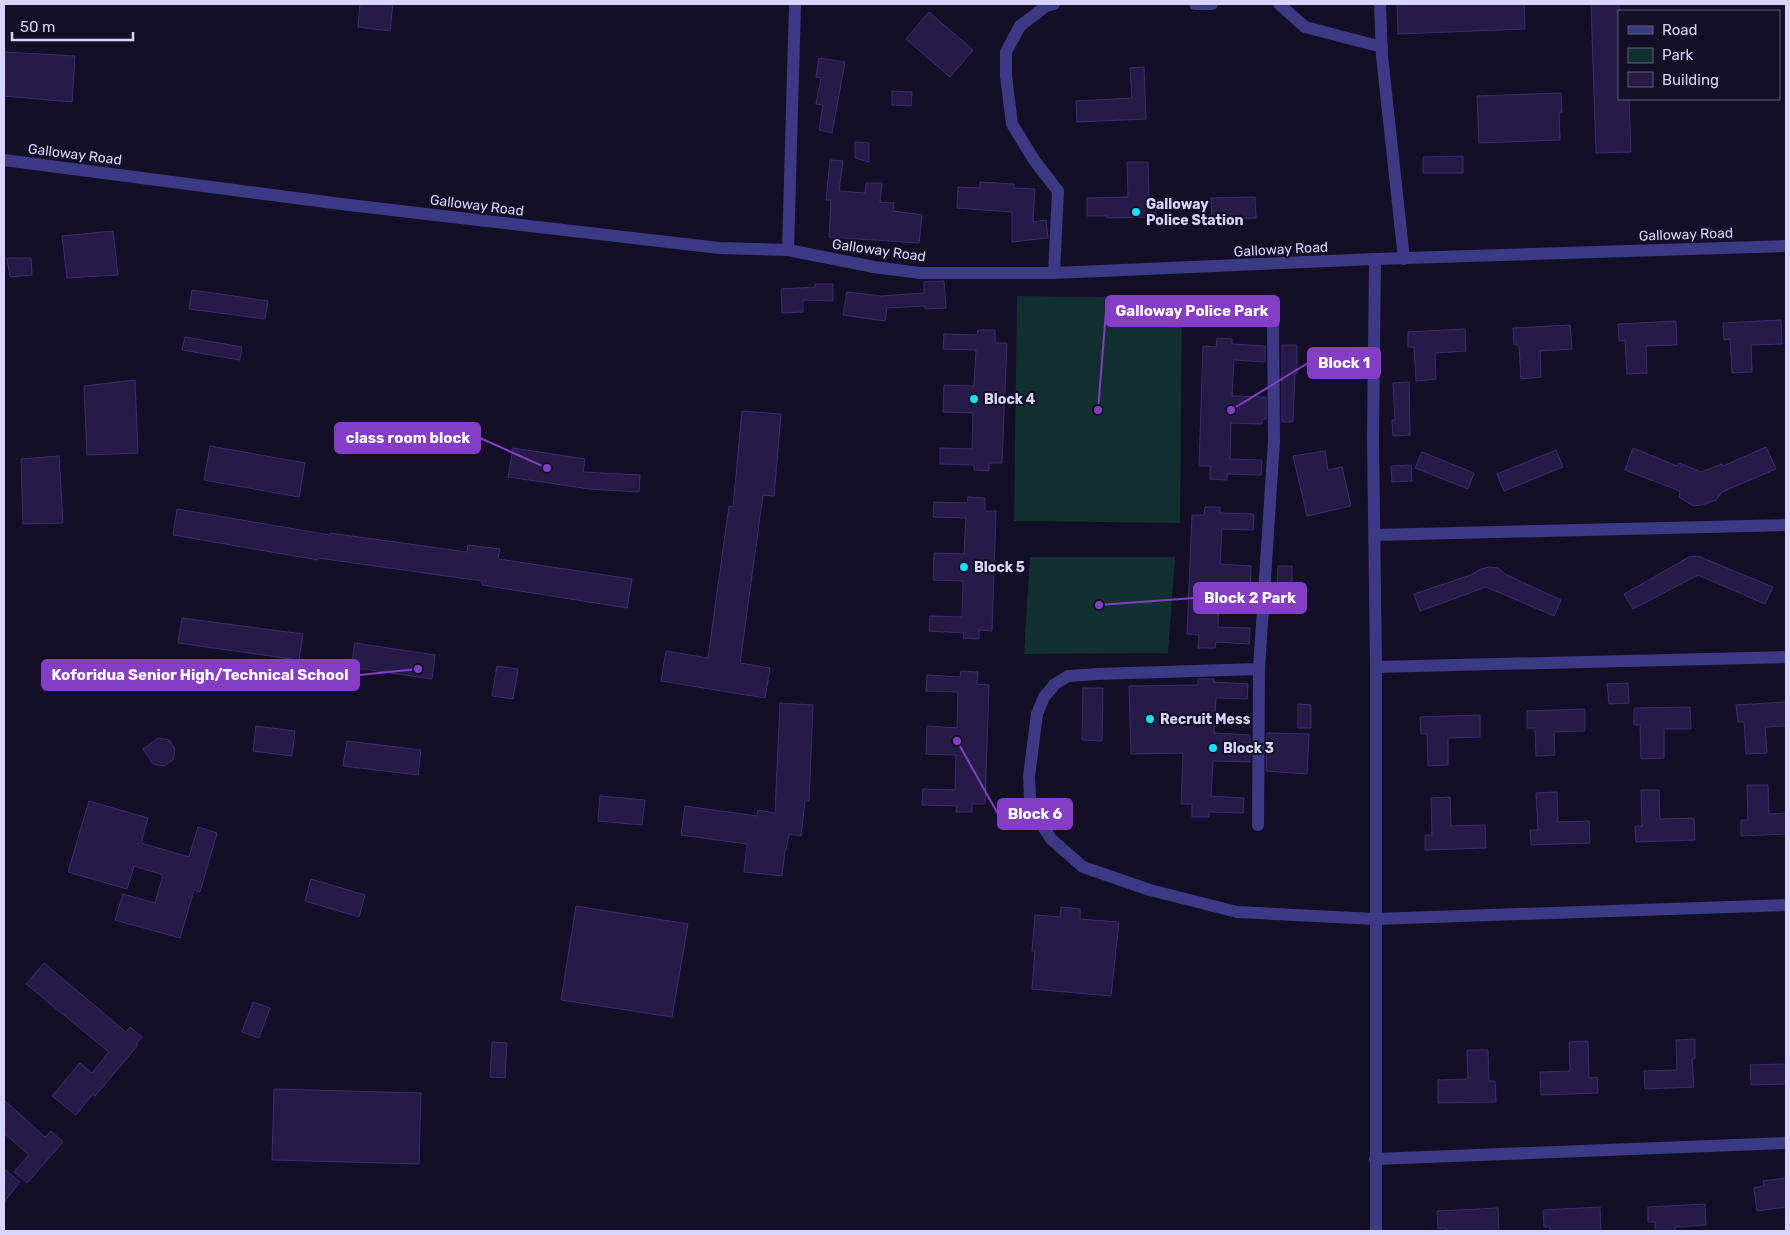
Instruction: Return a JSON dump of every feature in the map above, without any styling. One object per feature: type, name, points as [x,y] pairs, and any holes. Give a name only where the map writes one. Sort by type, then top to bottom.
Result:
[{"type":"street","points":[[788,250],[795,4]]},
{"type":"street","points":[[1054,4],[1046,6],[1020,26],[1006,52],[1006,76],[1012,124],[1034,160],[1058,191],[1054,273]]},
{"type":"street","points":[[1195,4],[1212,4]]},
{"type":"street","points":[[1279,4],[1305,27],[1382,47]]},
{"type":"street","points":[[1380,4],[1382,47],[1404,259]]},
{"type":"street","name":"Galloway Road","points":[[4,160],[349,205],[719,248],[788,250],[874,267],[920,273],[1054,273],[1375,259],[1786,246]]},
{"type":"street","points":[[1375,259],[1373,440],[1376,666],[1376,1231]]},
{"type":"street","points":[[1258,825],[1259,669],[1274,441],[1273,321]]},
{"type":"street","points":[[1375,535],[1786,525]]},
{"type":"street","points":[[1376,666],[1786,657]]},
{"type":"street","points":[[1259,669],[1068,676],[1055,684],[1044,697],[1037,714],[1029,777],[1030,798],[1035,814],[1051,839],[1083,867],[1124,882],[1237,912],[1375,919],[1786,905]]},
{"type":"street","points":[[1375,1159],[1786,1142]]},
{"type":"green space","points":[[1017,296],[1182,298],[1180,523],[1014,521]]},
{"type":"green space","points":[[1030,557],[1175,557],[1168,653],[1024,654]]},
{"type":"building","points":[[360,4],[393,4],[390,31],[358,27]]},
{"type":"building","points":[[1397,4],[1524,4],[1525,29],[1398,34]]},
{"type":"building","points":[[1591,4],[1619,4],[1618,100],[1629,100],[1631,152],[1596,153]]},
{"type":"building","points":[[929,12],[973,50],[950,77],[906,39]]},
{"type":"building","points":[[4,52],[75,56],[72,102],[4,96]]},
{"type":"building","points":[[819,58],[845,62],[832,133],[819,130],[823,105],[816,104],[821,78],[816,77]]},
{"type":"building","points":[[1144,67],[1146,119],[1077,122],[1076,101],[1132,98],[1130,68]]},
{"type":"building","points":[[892,91],[912,92],[911,106],[892,105]]},
{"type":"building","points":[[1561,93],[1562,112],[1559,112],[1560,140],[1479,143],[1477,96]]},
{"type":"building","points":[[855,142],[869,143],[869,162],[855,158]]},
{"type":"building","points":[[1463,156],[1463,173],[1423,173],[1423,157]]},
{"type":"building","points":[[830,160],[843,161],[839,191],[865,193],[866,183],[882,183],[880,202],[894,203],[893,211],[922,215],[919,243],[829,237],[831,200],[826,200]]},
{"type":"building","points":[[1127,162],[1148,162],[1149,200],[1156,200],[1156,217],[1107,218],[1107,216],[1087,216],[1087,198],[1128,197]]},
{"type":"building","points":[[980,182],[1014,184],[1014,188],[1035,189],[1033,222],[1046,220],[1048,238],[1012,242],[1012,212],[957,208],[958,187],[980,188]]},
{"type":"building","points":[[1255,197],[1256,218],[1212,219],[1211,198]]},
{"type":"building","points":[[113,231],[118,275],[67,278],[62,236]]},
{"type":"building","points":[[7,258],[31,258],[32,275],[10,277]]},
{"type":"building","points":[[944,281],[946,308],[925,309],[925,306],[887,308],[885,321],[843,315],[847,292],[881,296],[924,293],[924,282]]},
{"type":"building","points":[[815,284],[833,284],[833,301],[803,300],[803,312],[782,313],[781,289],[815,287]]},
{"type":"building","points":[[192,290],[268,301],[265,319],[189,309]]},
{"type":"building","points":[[1781,320],[1782,344],[1751,345],[1752,372],[1732,373],[1730,339],[1724,340],[1723,323]]},
{"type":"building","points":[[1676,321],[1677,345],[1646,346],[1647,373],[1627,374],[1625,340],[1619,341],[1618,324]]},
{"type":"building","points":[[1570,325],[1572,349],[1540,351],[1541,377],[1521,379],[1519,345],[1514,345],[1513,328]]},
{"type":"building","points":[[1465,329],[1466,351],[1435,353],[1436,379],[1416,381],[1414,347],[1408,347],[1408,332]]},
{"type":"building","name":"Block 4","points":[[978,330],[995,330],[995,343],[1007,343],[1002,463],[989,463],[989,471],[974,470],[974,465],[940,464],[940,448],[972,449],[973,413],[943,412],[944,385],[974,386],[976,350],[943,349],[944,334],[977,335]]},
{"type":"building","points":[[185,337],[242,347],[240,360],[182,350]]},
{"type":"building","points":[[1217,338],[1232,339],[1232,344],[1265,346],[1265,362],[1234,360],[1232,396],[1266,397],[1266,419],[1262,419],[1262,424],[1231,423],[1230,459],[1262,460],[1261,475],[1227,474],[1227,480],[1210,479],[1210,466],[1199,466],[1203,346],[1216,347]]},
{"type":"building","points":[[1282,345],[1297,345],[1293,422],[1282,422]]},
{"type":"building","points":[[135,380],[138,453],[87,455],[84,386]]},
{"type":"building","points":[[1409,382],[1410,435],[1393,436],[1392,420],[1395,420],[1393,383]]},
{"type":"building","points":[[742,411],[781,414],[774,496],[763,495],[740,663],[770,668],[765,698],[661,681],[666,651],[708,658],[729,506],[733,507]]},
{"type":"building","points":[[210,446],[305,463],[299,497],[204,480]]},
{"type":"building","points":[[1766,447],[1776,469],[1722,492],[1716,500],[1702,505],[1694,506],[1679,497],[1680,491],[1625,470],[1633,448],[1677,466],[1679,463],[1701,472],[1722,464],[1723,466]]},
{"type":"building","points":[[513,448],[585,459],[583,472],[640,475],[639,492],[590,489],[508,477]]},
{"type":"building","points":[[1556,450],[1563,467],[1504,491],[1497,474]]},
{"type":"building","points":[[1325,451],[1328,470],[1342,467],[1351,506],[1307,516],[1293,456]]},
{"type":"building","points":[[1422,452],[1474,473],[1468,489],[1415,468]]},
{"type":"building","points":[[59,456],[63,523],[23,524],[21,459]]},
{"type":"building","points":[[1411,465],[1412,481],[1392,482],[1391,466]]},
{"type":"building","name":"Block 5","points":[[968,497],[985,498],[985,511],[996,511],[992,631],[979,630],[979,639],[963,638],[964,633],[929,631],[930,616],[962,617],[963,581],[933,580],[934,553],[964,554],[966,518],[933,517],[934,502],[967,503]]},
{"type":"building","points":[[1205,507],[1220,507],[1220,513],[1254,514],[1253,530],[1222,529],[1220,564],[1251,566],[1250,593],[1219,592],[1218,627],[1250,628],[1249,644],[1216,642],[1215,648],[1198,648],[1199,635],[1187,634],[1192,515],[1204,515]]},
{"type":"building","points":[[177,509],[330,535],[330,533],[467,552],[468,545],[500,549],[498,559],[632,579],[627,608],[482,585],[482,581],[318,558],[318,560],[173,535]]},
{"type":"building","points":[[1698,556],[1773,587],[1765,604],[1698,575],[1633,609],[1624,594],[1689,557]]},
{"type":"building","points":[[1278,566],[1292,566],[1292,598],[1277,598]]},
{"type":"building","points":[[1489,567],[1498,568],[1507,575],[1561,600],[1554,616],[1486,587],[1420,611],[1414,594]]},
{"type":"building","points":[[182,618],[303,634],[299,660],[178,643]]},
{"type":"building","points":[[355,643],[435,655],[432,679],[351,667]]},
{"type":"building","points":[[497,666],[518,669],[513,699],[492,696]]},
{"type":"building","points":[[961,671],[978,672],[977,684],[989,685],[985,804],[972,804],[972,812],[956,812],[957,806],[922,805],[923,789],[955,790],[956,755],[926,754],[927,726],[957,728],[958,692],[926,691],[927,675],[960,677]]},
{"type":"building","name":"Block 3","points":[[1198,679],[1214,679],[1214,682],[1248,684],[1247,699],[1216,698],[1214,733],[1250,735],[1250,762],[1213,761],[1211,796],[1244,798],[1243,813],[1209,812],[1209,817],[1192,817],[1192,804],[1181,804],[1183,753],[1131,754],[1129,686],[1198,685]]},
{"type":"building","points":[[1628,683],[1629,703],[1609,704],[1607,684]]},
{"type":"building","points":[[1083,688],[1103,688],[1102,741],[1082,740]]},
{"type":"building","points":[[1786,702],[1786,726],[1765,727],[1767,753],[1746,754],[1744,722],[1738,722],[1736,705]]},
{"type":"building","points":[[780,703],[813,705],[809,801],[805,801],[801,836],[789,834],[782,876],[744,872],[747,844],[681,835],[685,806],[757,816],[758,810],[775,813]]},
{"type":"building","points":[[1298,704],[1311,705],[1311,728],[1298,728]]},
{"type":"building","points":[[1690,707],[1691,729],[1664,729],[1664,758],[1641,759],[1640,725],[1634,725],[1634,708]]},
{"type":"building","points":[[1585,709],[1585,731],[1554,732],[1555,755],[1536,756],[1535,728],[1527,728],[1527,711]]},
{"type":"building","points":[[1480,715],[1480,737],[1448,738],[1448,765],[1428,766],[1427,734],[1421,734],[1420,717]]},
{"type":"building","points":[[256,726],[295,731],[292,756],[253,751]]},
{"type":"building","points":[[1267,733],[1309,734],[1307,774],[1266,771]]},
{"type":"building","points":[[158,738],[169,740],[175,749],[173,760],[164,766],[153,764],[143,749]]},
{"type":"building","points":[[347,741],[421,750],[418,775],[343,766]]},
{"type":"building","points":[[1747,785],[1768,785],[1769,814],[1786,813],[1786,834],[1741,836],[1741,820],[1748,820]]},
{"type":"building","points":[[1641,790],[1659,790],[1660,819],[1694,818],[1695,840],[1636,842],[1635,826],[1642,826]]},
{"type":"building","points":[[1557,792],[1558,822],[1589,821],[1590,843],[1531,845],[1530,830],[1538,830],[1536,793]]},
{"type":"building","points":[[600,796],[645,800],[642,825],[598,821]]},
{"type":"building","points":[[1450,797],[1451,826],[1485,825],[1486,848],[1425,850],[1425,835],[1432,835],[1431,798]]},
{"type":"building","points":[[89,801],[148,818],[141,843],[189,857],[198,827],[217,833],[200,892],[194,890],[180,938],[115,920],[123,894],[155,903],[163,875],[134,866],[127,889],[68,872]]},
{"type":"building","points":[[311,879],[365,895],[359,917],[305,901]]},
{"type":"building","points":[[576,906],[688,924],[672,1017],[561,1000]]},
{"type":"building","points":[[1061,907],[1080,909],[1080,919],[1119,922],[1111,996],[1032,989],[1035,951],[1032,951],[1035,915],[1060,917]]},
{"type":"building","points":[[44,963],[126,1032],[130,1027],[142,1037],[136,1044],[138,1045],[95,1096],[93,1094],[76,1115],[52,1096],[80,1063],[92,1073],[109,1052],[26,984]]},
{"type":"building","points":[[253,1002],[270,1008],[259,1038],[242,1032]]},
{"type":"building","points":[[1695,1039],[1695,1059],[1692,1059],[1694,1087],[1645,1089],[1644,1071],[1677,1070],[1676,1040]]},
{"type":"building","points":[[1588,1041],[1589,1078],[1597,1077],[1598,1093],[1541,1095],[1540,1072],[1570,1071],[1569,1042]]},
{"type":"building","points":[[492,1042],[507,1043],[505,1078],[490,1077]]},
{"type":"building","points":[[1467,1050],[1488,1050],[1489,1081],[1495,1081],[1496,1102],[1438,1103],[1438,1080],[1468,1079]]},
{"type":"building","points":[[1786,1064],[1786,1084],[1751,1085],[1750,1065]]},
{"type":"building","points":[[274,1089],[421,1093],[419,1164],[272,1160]]},
{"type":"building","points":[[4,1100],[45,1137],[51,1131],[63,1142],[27,1183],[14,1172],[29,1155],[4,1133]]},
{"type":"building","points":[[4,1169],[20,1182],[4,1202]]},
{"type":"building","points":[[1786,1178],[1786,1207],[1757,1211],[1754,1188],[1764,1186],[1763,1181]]},
{"type":"building","points":[[1705,1204],[1706,1225],[1675,1227],[1675,1231],[1655,1231],[1655,1222],[1648,1222],[1648,1207]]},
{"type":"building","points":[[1600,1207],[1601,1231],[1550,1231],[1550,1227],[1544,1227],[1543,1210]]},
{"type":"building","points":[[1498,1208],[1499,1231],[1446,1231],[1446,1228],[1438,1229],[1437,1211]]},
{"type":"place","name":"Galloway Police Station","points":[[1136,212]]},
{"type":"place","name":"Block 4","points":[[974,399]]},
{"type":"place","name":"Galloway Police Park","points":[[1098,410]]},
{"type":"place","name":"Block 1","points":[[1231,410]]},
{"type":"place","name":"class room block","points":[[547,468]]},
{"type":"place","name":"Block 5","points":[[964,567]]},
{"type":"place","name":"Block 2 Park","points":[[1099,605]]},
{"type":"place","name":"Koforidua Senior High/Technical School","points":[[418,669]]},
{"type":"place","name":"Recruit Mess","points":[[1150,719]]},
{"type":"place","name":"Block 6","points":[[957,741]]},
{"type":"place","name":"Block 3","points":[[1213,748]]}]
